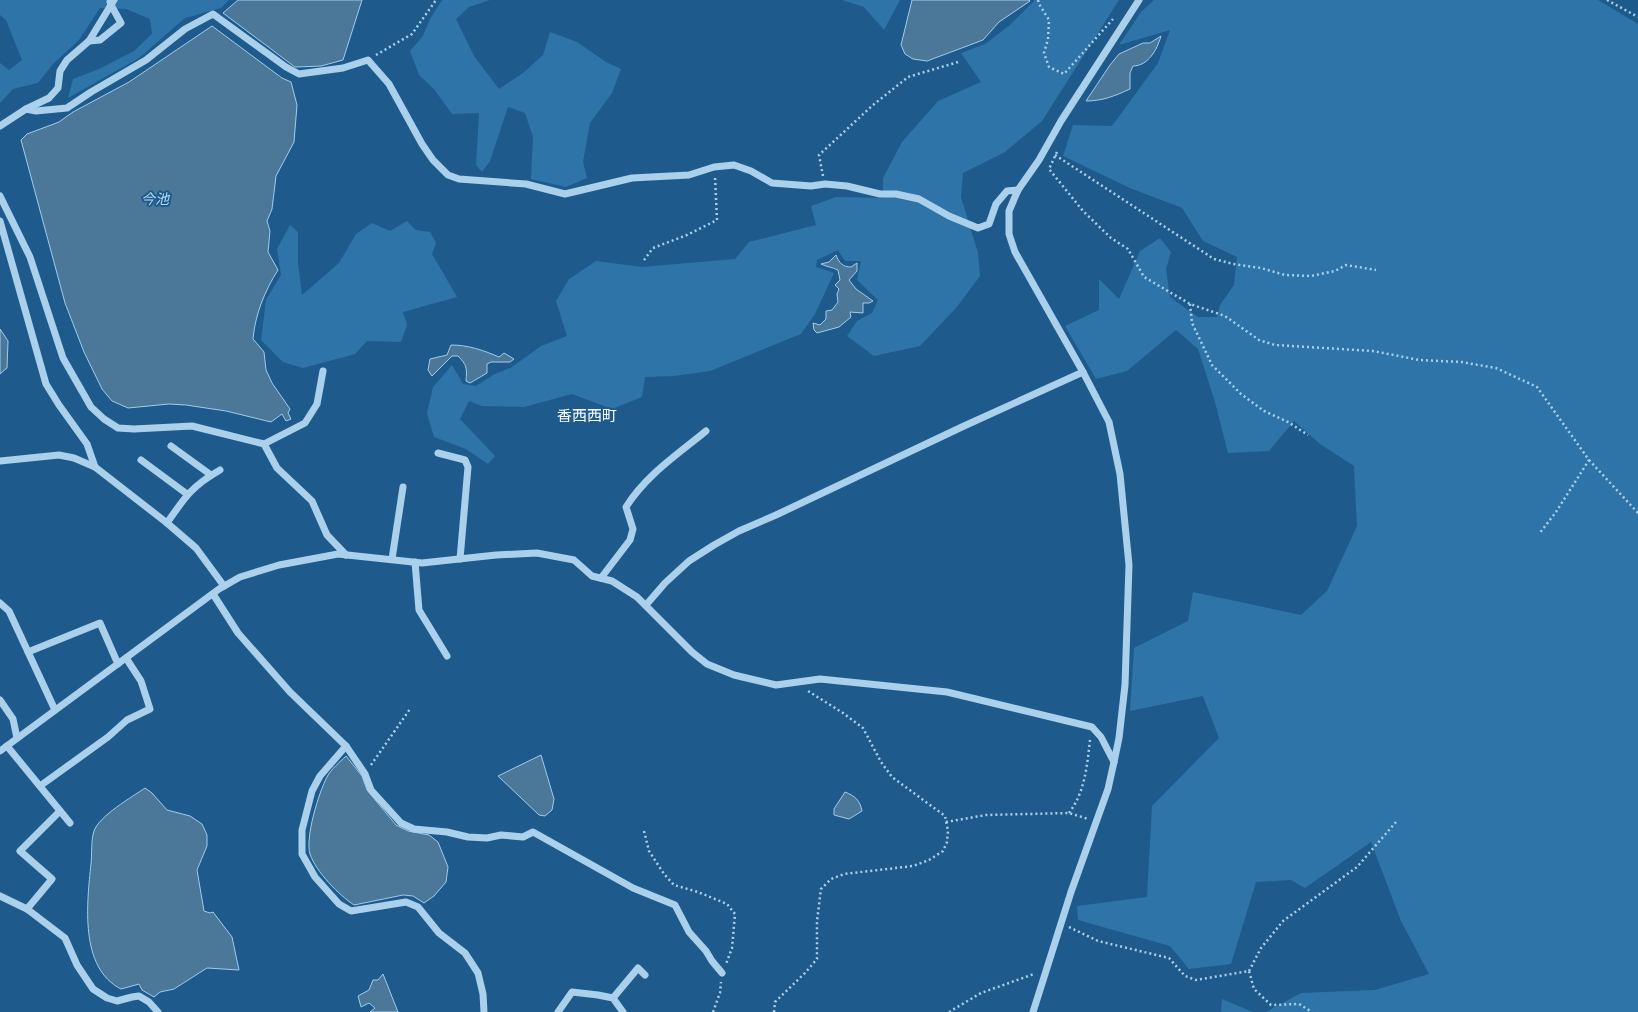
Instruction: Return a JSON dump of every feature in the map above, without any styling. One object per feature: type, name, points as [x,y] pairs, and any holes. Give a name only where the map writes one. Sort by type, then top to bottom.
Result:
[{"type":"street","points":[[1033,1012],[1095,822],[1108,789],[1114,762],[1119,738],[1125,685],[1129,564],[1120,474],[1109,422],[1083,372],[1015,252],[1008,234],[1009,210],[1018,190],[1061,121],[1140,0]]},
{"type":"street","points":[[89,41],[100,40],[121,23],[112,2]]},
{"type":"street","points":[[0,126],[26,109],[49,98],[58,88],[60,71],[67,60],[89,41],[112,2]]},
{"type":"street","points":[[26,109],[36,111],[67,108],[91,92],[146,60],[185,29],[213,14],[286,67],[299,74],[343,68],[368,60],[389,84],[422,144],[433,160],[448,175],[460,179],[526,184],[565,194],[632,178],[690,174],[714,166],[734,165],[751,171],[772,183],[811,186],[825,184],[847,186],[880,194],[896,194],[919,199],[949,216],[978,228],[989,224],[996,204],[1007,191],[1018,190]]},
{"type":"street","points":[[0,196],[30,257],[63,358],[91,407],[104,419],[118,428],[134,429],[192,426],[264,444],[305,423],[317,404],[323,371]]},
{"type":"street","points":[[0,221],[46,384],[87,444],[95,467]]},
{"type":"street","points":[[646,605],[665,583],[689,561],[739,531],[1083,372]]},
{"type":"street","points":[[601,578],[630,540],[633,528],[626,507],[634,494],[648,479],[706,431]]},
{"type":"street","points":[[264,444],[277,468],[312,501],[327,535],[346,555]]},
{"type":"street","points":[[171,446],[211,475]]},
{"type":"street","points":[[438,453],[465,460],[468,467],[460,559]]},
{"type":"street","points":[[0,461],[59,455],[74,458],[95,467],[167,523],[196,548],[224,586]]},
{"type":"street","points":[[141,460],[187,494]]},
{"type":"street","points":[[167,523],[187,494],[204,479],[220,470]]},
{"type":"street","points":[[392,560],[403,487]]},
{"type":"street","points":[[0,751],[224,586],[240,577],[279,565],[338,554],[422,563],[496,555],[537,553],[574,560],[592,576],[612,581],[637,597],[706,664],[734,675],[776,685],[820,679],[946,692],[1092,727],[1101,737],[1114,762]]},
{"type":"street","points":[[415,562],[419,610],[448,656]]},
{"type":"street","points":[[213,594],[238,633],[290,692],[346,746],[365,774],[371,790],[401,823],[414,829],[446,832],[468,838],[487,838],[501,835],[523,837],[534,832],[633,888],[675,905],[689,932],[706,951],[722,974]]},
{"type":"street","points":[[0,603],[9,611],[55,710]]},
{"type":"street","points":[[28,652],[100,623],[118,664]]},
{"type":"street","points":[[40,786],[108,737],[126,720],[150,709],[141,681],[126,658]]},
{"type":"street","points":[[0,700],[13,719],[17,738]]},
{"type":"street","points":[[7,746],[70,823]]},
{"type":"street","points":[[346,746],[320,776],[312,791],[302,830],[302,854],[314,877],[338,904],[351,911],[406,902],[418,907],[439,933],[465,953],[478,973],[483,994],[484,1012]]},
{"type":"street","points":[[27,910],[52,879],[20,851],[60,811]]},
{"type":"street","points":[[0,896],[27,910],[66,938],[77,965],[93,989],[107,998],[117,1001],[139,996],[149,1002],[158,1012]]},
{"type":"street","points":[[613,998],[638,968],[645,975]]},
{"type":"street","points":[[558,1012],[572,992],[613,998],[623,1012]]},
{"type":"path","points":[[368,60],[412,34],[436,0]]},
{"type":"path","points":[[1038,0],[1039,4],[1050,20],[1048,39],[1044,53],[1049,67],[1064,74],[1115,17]]},
{"type":"path","points":[[1607,0],[1638,17]]},
{"type":"path","points":[[825,184],[819,155],[873,105],[908,77],[958,62]]},
{"type":"path","points":[[1058,149],[1048,169],[1083,211],[1111,238],[1128,249],[1144,277],[1190,304],[1225,316],[1259,340],[1275,345],[1373,351],[1420,360],[1461,362],[1496,368],[1537,387],[1589,460],[1638,513]]},
{"type":"path","points":[[1055,155],[1214,259],[1233,264],[1261,268],[1285,275],[1311,276],[1334,271],[1346,265],[1376,270]]},
{"type":"path","points":[[644,260],[653,248],[687,235],[717,220],[714,166]]},
{"type":"path","points":[[1190,304],[1192,323],[1212,365],[1241,394],[1264,410],[1288,422],[1308,435]]},
{"type":"path","points":[[1538,534],[1556,512],[1589,460]]},
{"type":"path","points":[[774,1012],[775,1002],[804,974],[816,959],[817,921],[821,889],[831,879],[844,874],[913,866],[929,860],[943,851],[947,842],[948,831],[945,816],[892,777],[881,762],[863,728],[843,712],[794,682]]},
{"type":"path","points":[[365,774],[410,708]]},
{"type":"path","points":[[1069,814],[1077,804],[1084,781],[1092,727]]},
{"type":"path","points":[[946,822],[986,815],[1069,814],[1095,822]]},
{"type":"path","points":[[1312,1012],[1300,1004],[1271,1005],[1254,989],[1249,972],[1260,948],[1283,921],[1357,866],[1396,822]]},
{"type":"path","points":[[644,831],[649,851],[664,874],[674,885],[698,892],[727,904],[735,914],[732,948],[722,974],[720,993],[713,1012]]},
{"type":"path","points":[[1061,924],[1098,941],[1168,958],[1185,976],[1196,980],[1249,972]]},
{"type":"path","points":[[949,1012],[981,993],[1011,981],[1046,971]]},
{"type":"shaded area","points":[[0,0],[229,0],[221,8],[185,18],[139,58],[68,98],[73,79],[99,69],[134,51],[152,34],[150,19],[126,9],[100,8],[79,40],[53,64],[38,83],[13,89],[0,103],[0,63],[9,70],[22,60],[6,20],[0,15]]},
{"type":"shaded area","points":[[442,0],[490,0],[469,7],[456,19],[474,56],[499,89],[523,73],[543,55],[550,32],[577,42],[606,62],[621,69],[612,93],[590,123],[583,162],[587,178],[566,187],[531,179],[533,137],[525,113],[508,107],[490,161],[482,172],[476,165],[479,113],[452,114],[434,89],[419,75],[410,51],[423,36],[430,19]]},
{"type":"shaded area","points":[[842,0],[900,0],[884,30],[864,7]]},
{"type":"shaded area","points":[[1034,0],[1119,0],[1042,121],[1005,152],[963,173],[961,197],[978,253],[980,276],[956,308],[920,346],[874,356],[847,336],[857,321],[872,313],[878,300],[857,280],[861,261],[845,261],[838,250],[817,260],[816,267],[834,273],[815,314],[801,334],[710,371],[674,376],[645,377],[642,397],[612,409],[572,394],[524,407],[482,406],[469,401],[460,419],[495,456],[488,464],[466,449],[434,437],[427,413],[433,387],[452,365],[463,384],[476,386],[493,375],[512,367],[541,346],[567,336],[556,301],[569,279],[596,261],[642,267],[735,259],[749,242],[816,225],[811,206],[836,197],[883,198],[883,178],[902,142],[938,101],[981,82],[961,53],[985,44],[1010,25]]},
{"type":"shaded area","points":[[1154,0],[1598,0],[1638,24],[1638,1012],[1266,1012],[1301,993],[1375,990],[1429,974],[1401,921],[1371,842],[1305,888],[1291,880],[1256,882],[1231,964],[1189,969],[1170,946],[1078,920],[1077,906],[1147,897],[1152,806],[1219,738],[1203,696],[1130,711],[1134,648],[1188,621],[1193,592],[1301,615],[1327,591],[1357,526],[1354,466],[1320,444],[1294,421],[1269,451],[1228,453],[1215,402],[1198,349],[1176,330],[1127,371],[1096,379],[1065,326],[1099,310],[1099,279],[1119,299],[1140,251],[1160,238],[1171,252],[1166,269],[1170,297],[1198,317],[1217,317],[1220,305],[1234,285],[1237,257],[1203,241],[1182,208],[1130,188],[1063,156],[1073,125],[1112,126],[1158,63],[1170,30],[1119,45],[1141,12]]},
{"type":"shaded area","points":[[407,221],[416,230],[430,232],[436,243],[432,254],[457,297],[403,312],[407,325],[401,342],[367,341],[355,354],[303,368],[283,362],[261,340],[266,300],[281,275],[277,249],[290,225],[298,232],[298,263],[302,295],[339,263],[356,234],[372,223],[390,231]]},
{"type":"shaded area","points":[[1222,999],[1253,1012],[1221,1012]]},
{"type":"water","points":[[238,0],[362,0],[343,60],[321,66],[295,67],[223,13]]},
{"type":"water","points":[[912,0],[1030,1],[999,22],[983,40],[927,61],[913,59],[905,54],[901,45]]},
{"type":"water","name":"今池","points":[[212,26],[282,78],[291,82],[297,105],[294,142],[276,176],[272,209],[267,221],[270,231],[268,252],[278,270],[261,303],[253,339],[264,352],[266,370],[272,383],[290,409],[288,413],[291,419],[286,421],[282,414],[271,422],[226,411],[186,405],[169,404],[128,408],[112,401],[102,389],[84,352],[65,303],[21,140],[27,134],[59,122],[73,112],[129,82]]},
{"type":"water","points":[[1161,36],[1157,47],[1151,56],[1143,63],[1133,66],[1130,73],[1130,89],[1108,98],[1086,101],[1119,54],[1143,43],[1150,43]]},
{"type":"water","points":[[836,255],[838,260],[846,266],[851,267],[857,263],[857,271],[849,280],[856,289],[873,301],[863,303],[863,313],[850,312],[851,317],[839,327],[817,333],[814,330],[813,323],[820,325],[826,319],[826,311],[832,310],[838,302],[837,294],[839,289],[835,285],[840,280],[838,270],[821,264],[829,262]]},
{"type":"water","points":[[0,329],[8,341],[7,368],[0,374]]},
{"type":"water","points":[[451,345],[475,348],[499,357],[504,353],[514,359],[510,362],[491,362],[487,364],[487,373],[470,383],[466,381],[465,364],[458,356],[452,356],[432,376],[428,370],[430,359],[447,355]]},
{"type":"water","points":[[541,755],[554,799],[552,810],[545,816],[539,815],[498,776]]},
{"type":"water","points":[[346,756],[362,776],[367,790],[396,825],[408,831],[429,835],[438,842],[448,867],[446,882],[434,896],[424,903],[413,896],[403,895],[354,905],[329,882],[313,861],[310,854],[309,837],[317,803],[329,774],[333,768]]},
{"type":"water","points":[[145,788],[152,793],[167,810],[190,816],[202,824],[207,835],[207,846],[197,870],[204,911],[210,913],[213,912],[232,937],[239,970],[207,968],[174,989],[160,992],[154,997],[142,990],[139,984],[121,989],[107,979],[98,966],[92,950],[88,915],[88,897],[94,831],[102,819],[109,813]]},
{"type":"water","points":[[845,792],[852,795],[856,799],[860,804],[862,811],[849,819],[834,815],[834,809]]},
{"type":"water","points":[[383,974],[398,1012],[370,1012],[375,1008],[369,1003],[361,1007],[358,996],[369,990],[373,980],[378,980]]},
{"type":"district","name":"香西西町","points":[[587,416]]}]
